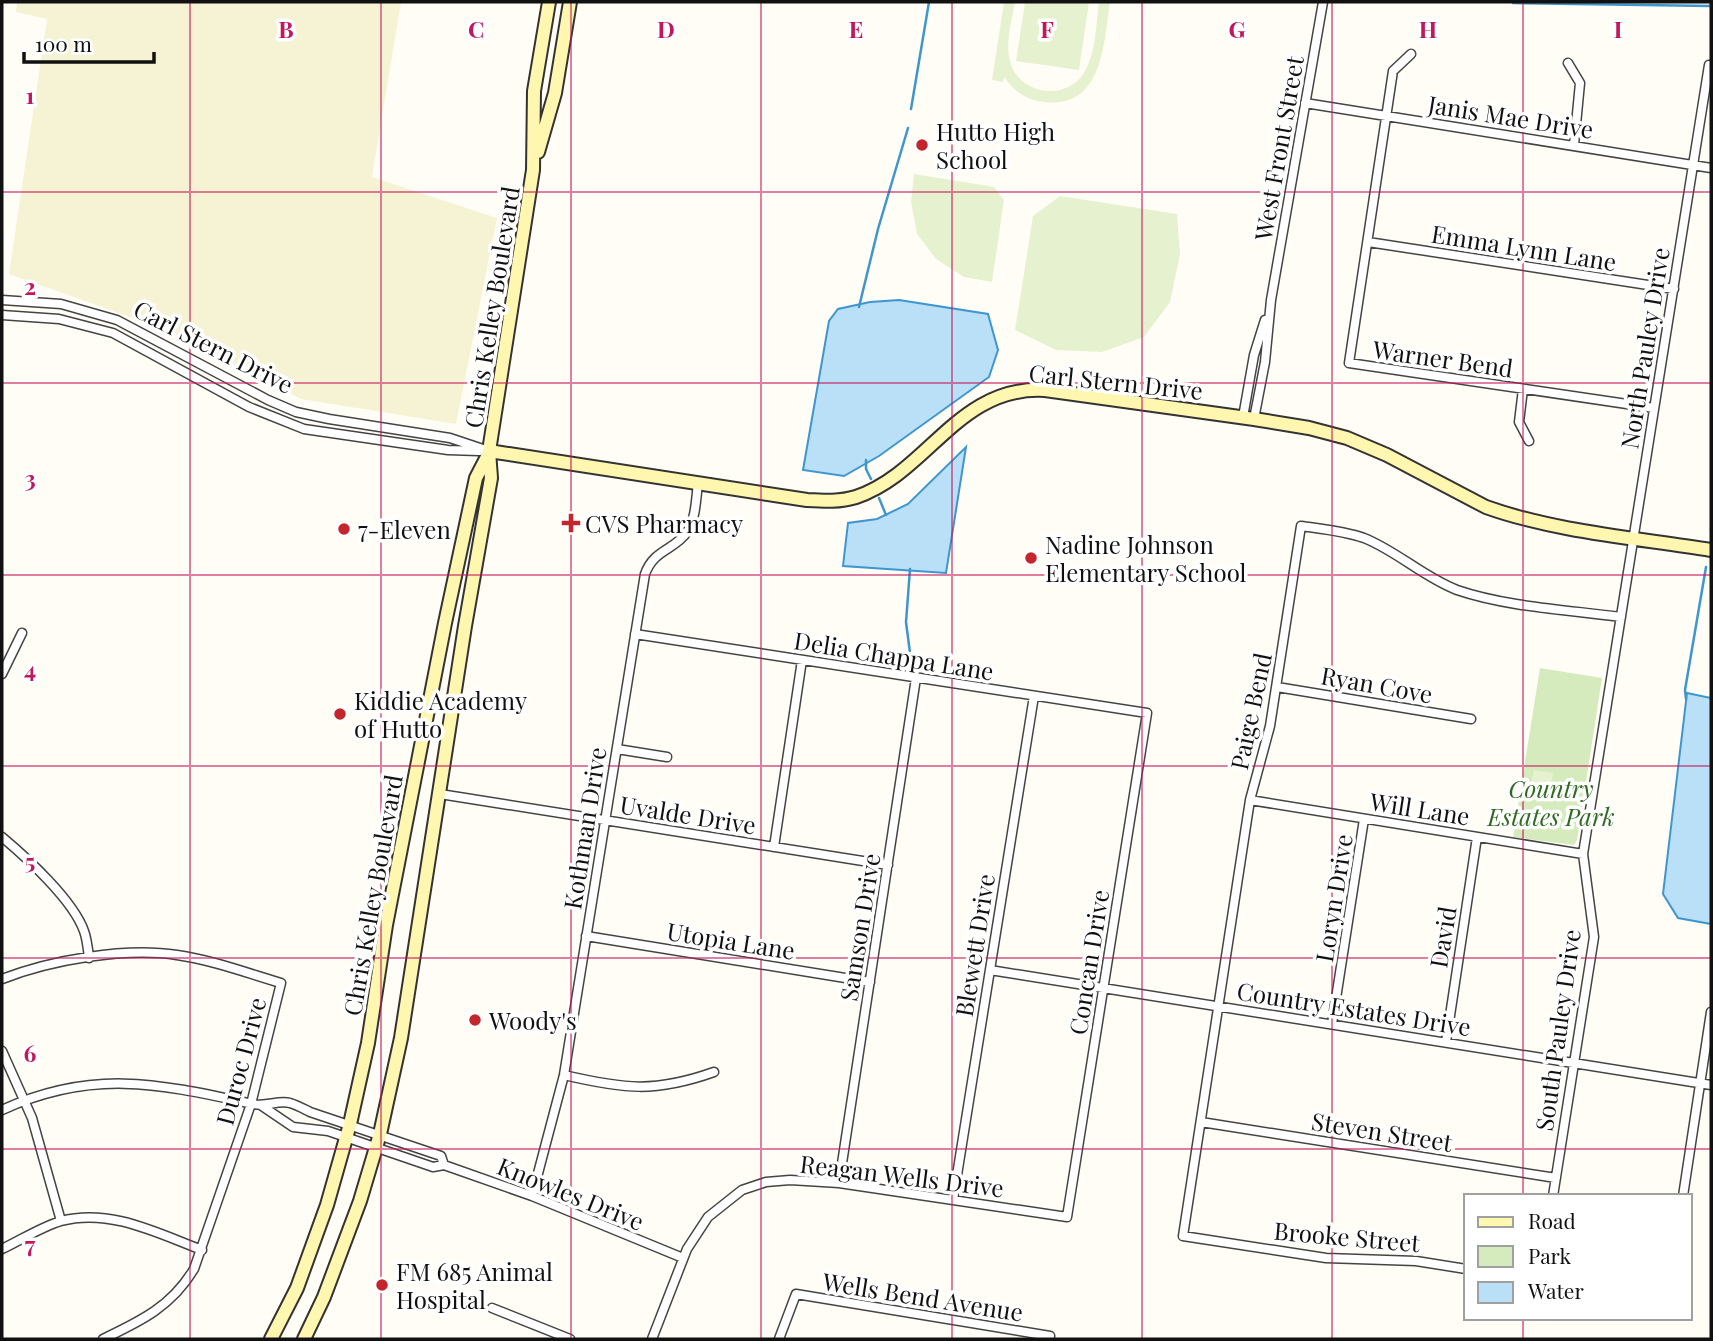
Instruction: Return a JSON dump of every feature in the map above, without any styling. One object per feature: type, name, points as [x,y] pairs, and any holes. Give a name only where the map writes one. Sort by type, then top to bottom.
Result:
[{"type":"main road","name":"Chris Kelley Boulevard","points":[[533,170],[534,91],[549,2]]},
{"type":"main road","name":"Chris Kelley Boulevard","points":[[304,1339],[344,1247],[378,1140],[401,1038],[465,626],[491,478],[489,451],[533,170],[555,93],[570,2]]},
{"type":"main road","name":"Carl Stern Drive","points":[[489,451],[807,500],[843,500],[879,487],[981,404],[1003,394],[1045,390],[1309,428],[1347,438],[1377,450],[1486,507],[1505,513],[1563,526],[1711,550]]},
{"type":"main road","name":"Chris Kelley Boulevard","points":[[271,1339],[297,1287],[327,1205],[348,1130],[368,1044],[386,925],[445,622],[477,478],[489,451]]},
{"type":"street","name":"West Front Street","points":[[1249,418],[1265,362],[1271,300],[1322,2]]},
{"type":"street","name":"Warner Bend","points":[[1411,54],[1393,71],[1349,363],[1654,408]]},
{"type":"street","points":[[1568,63],[1580,83],[1574,145]]},
{"type":"street","name":"North Pauley Drive","points":[[1633,537],[1709,65]]},
{"type":"street","name":"Janis Mae Drive","points":[[1304,103],[1711,168]]},
{"type":"street","name":"Emma Lynn Lane","points":[[1368,242],[1674,289]]},
{"type":"street","name":"Carl Stern Drive","points":[[2,300],[61,304],[117,320],[268,400],[296,412],[450,438],[489,451]]},
{"type":"street","name":"Carl Stern Drive","points":[[2,315],[59,318],[113,333],[249,407],[304,429],[447,450],[489,451]]},
{"type":"street","points":[[1523,389],[1519,422],[1529,441]]},
{"type":"street","name":"Kothman Drive","points":[[531,1196],[564,1075],[648,566],[687,532],[691,525],[698,483]]},
{"type":"street","name":"Paige Bend","points":[[1183,1236],[1250,800],[1270,726],[1301,526],[1340,531],[1365,539],[1428,577],[1469,594],[1620,617]]},
{"type":"street","name":"South Pauley Drive","points":[[1553,1194],[1594,937],[1584,854],[1633,537]]},
{"type":"street","points":[[2,674],[22,633]]},
{"type":"street","name":"Delia Chappa Lane","points":[[635,634],[1147,713]]},
{"type":"street","points":[[774,847],[802,660]]},
{"type":"street","name":"Samson Drive","points":[[839,1183],[916,678]]},
{"type":"street","name":"Ryan Cove","points":[[1277,687],[1471,719]]},
{"type":"street","name":"Blewett Drive","points":[[953,1200],[1034,696]]},
{"type":"street","name":"Concan Drive","points":[[1068,1217],[1147,713]]},
{"type":"street","points":[[617,749],[667,757]]},
{"type":"street","name":"Uvalde Drive","points":[[440,794],[888,865]]},
{"type":"street","name":"Will Lane","points":[[1250,800],[1584,854]]},
{"type":"street","name":"Loryn Drive","points":[[1332,1024],[1364,819]]},
{"type":"street","points":[[2,836],[71,907],[85,932],[89,958]]},
{"type":"street","name":"David","points":[[1446,1042],[1477,837]]},
{"type":"street","name":"Utopia Lane","points":[[586,936],[870,982]]},
{"type":"street","name":"Duroc Drive","points":[[2,979],[21,972],[89,958],[149,952],[179,955],[281,983],[251,1104],[202,1250],[183,1287],[171,1301],[109,1338]]},
{"type":"street","name":"Country Estates Drive","points":[[990,970],[1711,1085]]},
{"type":"street","points":[[1683,1194],[1711,1012]]},
{"type":"street","points":[[2,1051],[32,1118],[61,1221]]},
{"type":"street","points":[[564,1075],[645,1088],[686,1082],[714,1072]]},
{"type":"street","name":"Knowles Drive","points":[[2,1110],[23,1100],[92,1084],[166,1086],[262,1106],[287,1102],[348,1130],[441,1156],[443,1165]]},
{"type":"street","name":"Knowles Drive","points":[[262,1106],[293,1127],[348,1130],[378,1140],[433,1167],[443,1165],[531,1196],[684,1258]]},
{"type":"street","name":"Steven Street","points":[[1201,1122],[1556,1178]]},
{"type":"street","name":"Reagan Wells Drive","points":[[652,1339],[684,1258],[708,1217],[742,1190],[765,1182],[790,1180],[839,1183],[1068,1217]]},
{"type":"street","points":[[2,1249],[61,1221],[97,1217],[114,1219],[202,1250]]},
{"type":"street","name":"Brooke Street","points":[[1183,1236],[1326,1258],[1416,1261],[1464,1269]]},
{"type":"street","name":"Wells Bend Avenue","points":[[779,1339],[796,1294],[1050,1338]]},
{"type":"street","points":[[492,1308],[570,1339]]},
{"type":"shaded area","points":[[17,2],[401,2],[372,177],[497,218],[456,424],[301,399],[164,329],[9,274],[47,19],[16,12]]},
{"type":"green space","points":[[1004,2],[1015,2],[1008,47],[1015,73],[1033,88],[1056,91],[1077,81],[1085,71],[1093,46],[1099,2],[1110,2],[1097,70],[1079,95],[1064,101],[1032,100],[1012,87],[1004,77],[1003,82],[992,80]]},
{"type":"green space","points":[[1025,2],[1089,2],[1079,70],[1016,61]]},
{"type":"green space","points":[[914,174],[994,187],[1004,200],[992,282],[964,277],[936,259],[917,234],[911,202]]},
{"type":"green space","points":[[1060,196],[1177,214],[1180,254],[1170,302],[1144,337],[1102,352],[1056,350],[1015,330],[1033,216]]},
{"type":"green space","name":"Country Estates Park","points":[[1540,668],[1602,678],[1577,840],[1574,845],[1513,837]]},
{"type":"green space","points":[[1534,770],[1553,773],[1549,794],[1530,791]]},
{"type":"water","points":[[899,300],[988,314],[998,350],[989,377],[879,456],[844,476],[803,470],[829,321],[838,309],[870,302]]},
{"type":"water","points":[[966,447],[946,573],[843,566],[848,523],[877,519],[908,504]]},
{"type":"water","points":[[1687,693],[1711,698],[1711,924],[1678,918],[1663,894]]},
{"type":"waterway","points":[[911,109],[929,2]]},
{"type":"waterway","points":[[1513,3],[1711,6]]},
{"type":"waterway","points":[[859,307],[878,229],[908,128]]},
{"type":"waterway","points":[[866,460],[866,469],[871,479]]},
{"type":"waterway","points":[[879,498],[886,515]]},
{"type":"waterway","points":[[1686,699],[1685,690],[1706,567]]},
{"type":"waterway","points":[[910,569],[906,622],[910,653]]},
{"type":"place","name":"Hutto High School","points":[[922,145]]},
{"type":"place","name":"CVS Pharmacy","points":[[571,523]]},
{"type":"place","name":"7-Eleven","points":[[344,529]]},
{"type":"place","name":"Nadine Johnson Elementary School","points":[[1031,558]]},
{"type":"place","name":"Kiddie Academy of Hutto","points":[[340,714]]},
{"type":"place","name":"Woody's","points":[[475,1020]]},
{"type":"place","name":"FM 685 Animal Hospital","points":[[382,1285]]}]
